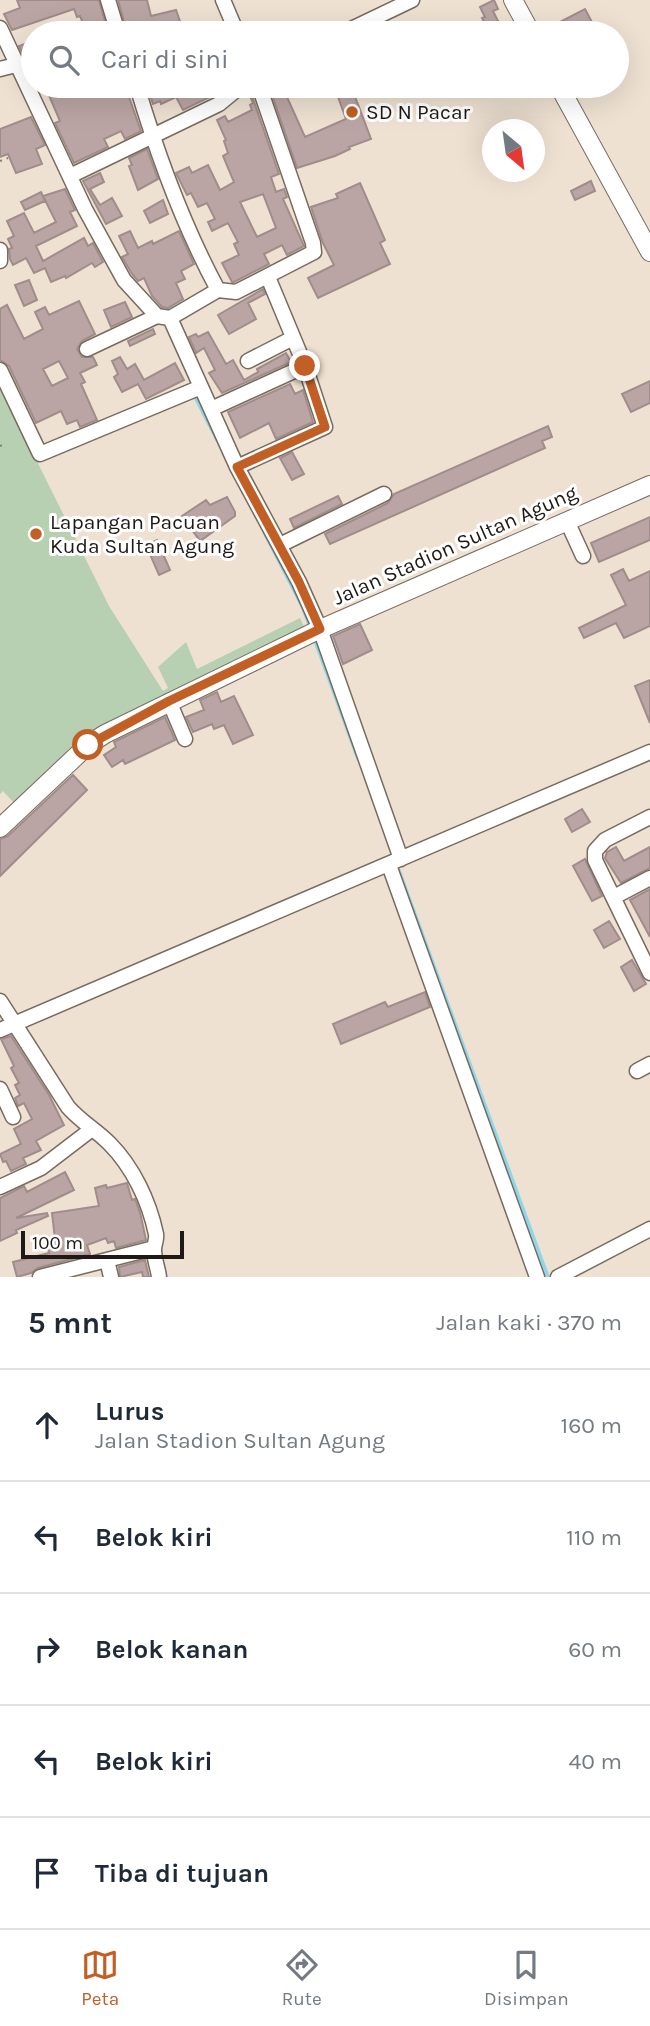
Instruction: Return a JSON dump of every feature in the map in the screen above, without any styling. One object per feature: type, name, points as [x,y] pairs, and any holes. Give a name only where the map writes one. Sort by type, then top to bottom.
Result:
[{"type":"main road","points":[[513,0],[524,21]]},
{"type":"main road","points":[[566,98],[650,253]]},
{"type":"main road","name":"Jalan Stadion Sultan Agung","points":[[0,828],[88,745],[169,701],[315,632],[650,485]]},
{"type":"street","points":[[108,0],[114,21]]},
{"type":"street","points":[[223,0],[232,21]]},
{"type":"street","points":[[368,21],[412,0]]},
{"type":"street","points":[[0,28],[21,75]]},
{"type":"street","points":[[0,69],[16,65]]},
{"type":"street","points":[[32,98],[124,280],[163,317],[201,387],[237,467],[280,545],[315,632],[537,1277]]},
{"type":"street","points":[[141,98],[181,218],[218,290]]},
{"type":"street","points":[[70,176],[226,98]]},
{"type":"street","points":[[88,349],[218,290],[236,292],[314,252],[262,98]]},
{"type":"street","points":[[0,250],[0,261]]},
{"type":"street","points":[[237,467],[325,427],[305,366],[268,277]]},
{"type":"street","points":[[248,360],[293,338]]},
{"type":"street","points":[[211,409],[305,366]]},
{"type":"street","points":[[0,370],[40,454],[201,387]]},
{"type":"street","points":[[280,545],[384,494]]},
{"type":"street","points":[[567,521],[583,556]]},
{"type":"street","points":[[169,701],[185,739]]},
{"type":"street","points":[[7,1027],[650,752]]},
{"type":"street","points":[[650,817],[605,840],[595,851],[596,860],[614,897],[644,945],[650,973]]},
{"type":"street","points":[[614,897],[650,878]]},
{"type":"street","points":[[0,1001],[7,1027],[68,1107],[109,1142],[126,1163],[141,1190],[157,1238],[154,1248],[159,1277]]},
{"type":"street","points":[[0,1089],[13,1117]]},
{"type":"street","points":[[0,1186],[41,1168],[92,1129]]},
{"type":"street","points":[[558,1277],[650,1229]]},
{"type":"street","points":[[40,1277],[154,1248]]},
{"type":"street","points":[[107,1260],[111,1277]]},
{"type":"path","points":[[0,161],[8,158]]},
{"type":"green space","name":"Lapangan Pacuan Kuda Sultan Agung","points":[[0,387],[109,606],[163,691],[168,688],[158,667],[186,642],[197,669],[300,618],[305,629],[95,732],[14,803],[3,791],[0,794]]},
{"type":"building","points":[[17,0],[99,0],[105,21],[82,21],[74,9],[39,21],[21,21],[21,27],[12,30],[4,14],[20,8]]},
{"type":"building","points":[[118,0],[147,0],[151,16],[176,10],[180,21],[124,21]]},
{"type":"building","points":[[494,0],[498,9],[493,11],[498,21],[484,21],[482,18],[485,17],[480,7]]},
{"type":"building","points":[[585,9],[591,21],[562,21]]},
{"type":"building","points":[[50,98],[129,98],[141,131],[125,139],[121,131],[104,139],[108,147],[74,163],[55,123],[60,121]]},
{"type":"building","points":[[151,98],[174,98],[161,104],[160,101],[153,104]]},
{"type":"building","points":[[177,98],[208,98],[183,110]]},
{"type":"building","points":[[251,98],[253,98],[279,174],[271,177],[276,192],[284,189],[287,197],[283,199],[304,246],[287,255],[282,245],[264,254],[269,264],[232,282],[222,263],[239,255],[234,244],[238,242],[228,223],[212,231],[208,222],[215,219],[207,203],[198,207],[191,193],[187,195],[176,173],[189,167],[192,173],[208,165],[220,190],[234,182],[223,156],[228,153],[224,141],[226,140],[217,120],[225,116],[228,122],[252,110],[250,105],[253,103]],"holes":[[[263,194],[276,228],[257,237],[240,202]]]},
{"type":"building","points":[[273,98],[287,98],[305,137],[346,119],[338,98],[356,98],[371,139],[349,147],[350,149],[335,156],[297,168]]},
{"type":"building","points":[[31,117],[45,145],[36,149],[42,164],[16,173],[8,154],[0,157],[0,129]]},
{"type":"building","points":[[147,149],[158,179],[138,190],[129,166],[132,165],[129,158]]},
{"type":"building","points":[[100,173],[104,182],[90,189],[100,205],[112,198],[122,216],[106,224],[83,181]]},
{"type":"building","points":[[591,181],[595,191],[575,200],[571,191]]},
{"type":"building","points":[[360,183],[385,240],[380,243],[390,264],[318,298],[308,278],[334,265],[323,243],[311,207],[338,198],[336,194]]},
{"type":"building","points":[[65,189],[75,210],[70,212],[77,226],[36,246],[43,261],[84,238],[88,246],[93,243],[103,262],[95,267],[92,263],[66,278],[65,276],[51,282],[45,268],[34,273],[26,258],[13,265],[9,249],[12,248],[8,239],[14,236],[7,221],[24,213],[34,233],[56,222],[43,196]]},
{"type":"building","points":[[41,192],[45,201],[25,210],[21,202]]},
{"type":"building","points":[[163,200],[168,214],[150,223],[144,211]]},
{"type":"building","points":[[130,231],[138,248],[179,231],[194,264],[181,271],[185,279],[176,283],[183,299],[168,308],[162,307],[152,296],[144,278],[138,281],[132,274],[122,257],[128,254],[119,236]]},
{"type":"building","points":[[29,280],[37,300],[24,306],[15,285]]},
{"type":"building","points":[[263,289],[265,294],[248,303],[256,319],[229,334],[218,315]]},
{"type":"building","points":[[79,301],[95,334],[82,341],[77,349],[82,357],[93,357],[97,365],[80,373],[85,382],[81,384],[97,420],[80,427],[77,420],[67,424],[61,411],[36,423],[9,366],[0,360],[0,309],[7,305],[24,339],[43,329],[35,312],[45,307],[49,315]],"holes":[[[59,361],[68,378],[52,386],[43,369]]]},
{"type":"building","points":[[125,302],[132,317],[111,327],[104,310]]},
{"type":"building","points":[[153,329],[155,334],[130,346],[128,341]]},
{"type":"building","points":[[208,332],[226,364],[233,360],[244,380],[258,372],[257,369],[286,353],[291,362],[222,393],[209,373],[215,370],[204,348],[196,353],[189,337],[196,334],[198,337]]},
{"type":"building","points":[[120,357],[127,369],[135,364],[144,380],[175,363],[184,380],[146,399],[138,384],[122,392],[114,377],[118,374],[112,361]]},
{"type":"building","points":[[650,381],[650,403],[631,412],[622,394]]},
{"type":"building","points":[[290,384],[295,394],[303,390],[313,422],[276,439],[269,423],[240,438],[228,412]]},
{"type":"building","points":[[548,426],[552,437],[542,441],[545,448],[330,544],[325,534],[388,503],[394,494]]},
{"type":"building","points":[[292,452],[304,474],[292,480],[280,458]]},
{"type":"building","points":[[338,496],[342,504],[294,528],[290,519]]},
{"type":"building","points":[[227,497],[235,516],[200,541],[182,516],[206,500],[210,505]]},
{"type":"building","points":[[650,517],[650,540],[599,562],[591,543]]},
{"type":"building","points":[[157,540],[170,570],[159,575],[146,545]]},
{"type":"building","points":[[623,569],[629,581],[650,571],[650,626],[624,638],[616,623],[584,638],[579,628],[626,605],[611,575]]},
{"type":"building","points":[[360,624],[372,650],[343,664],[333,636]]},
{"type":"building","points":[[650,680],[650,723],[635,686]]},
{"type":"building","points":[[217,692],[221,702],[234,696],[253,735],[233,744],[224,725],[214,729],[212,724],[193,732],[186,717],[204,710],[200,700]]},
{"type":"building","points":[[165,717],[175,740],[125,764],[123,760],[112,767],[104,755],[116,747],[114,742]]},
{"type":"building","points":[[73,775],[87,790],[0,876],[0,839],[8,836]]},
{"type":"building","points":[[582,809],[590,822],[572,832],[565,819]]},
{"type":"building","points":[[616,847],[624,861],[650,847],[650,868],[621,883],[605,858],[607,852]]},
{"type":"building","points":[[585,859],[602,896],[592,901],[573,866]]},
{"type":"building","points":[[650,889],[650,937],[630,900]]},
{"type":"building","points":[[609,921],[620,939],[604,948],[594,930]]},
{"type":"building","points":[[632,960],[646,984],[634,991],[621,967]]},
{"type":"building","points":[[425,992],[430,1007],[341,1044],[333,1024],[385,1002],[388,1007]]},
{"type":"building","points":[[11,1036],[49,1095],[64,1125],[36,1141],[41,1150],[23,1158],[26,1164],[11,1171],[0,1154],[21,1144],[14,1129],[32,1119],[24,1103],[18,1106],[15,1098],[20,1095],[15,1085],[19,1083],[1,1039]]},
{"type":"building","points":[[65,1172],[74,1190],[16,1218],[47,1213],[48,1216],[16,1230],[17,1233],[0,1241],[0,1198],[24,1186],[27,1192]]},
{"type":"building","points":[[127,1183],[132,1200],[135,1199],[140,1212],[146,1240],[116,1248],[114,1241],[108,1243],[106,1238],[87,1245],[90,1254],[38,1268],[17,1277],[13,1262],[49,1253],[46,1240],[55,1239],[52,1213],[99,1206],[95,1188]]},
{"type":"building","points":[[145,1260],[149,1277],[143,1277],[142,1272],[120,1277],[119,1267]]},
{"type":"waterway","points":[[196,399],[217,440]]},
{"type":"waterway","points":[[265,534],[303,608],[310,628]]},
{"type":"waterway","points":[[314,638],[358,759]]},
{"type":"waterway","points":[[397,865],[548,1277]]},
{"type":"place","name":"SD N Pacar","points":[[352,112]]},
{"type":"place","name":"Lapangan Pacuan Kuda Sultan Agung","points":[[36,534]]},
{"type":"route","points":[[88,745],[169,701],[320,629],[299,582],[237,467],[325,427],[305,366]]}]
